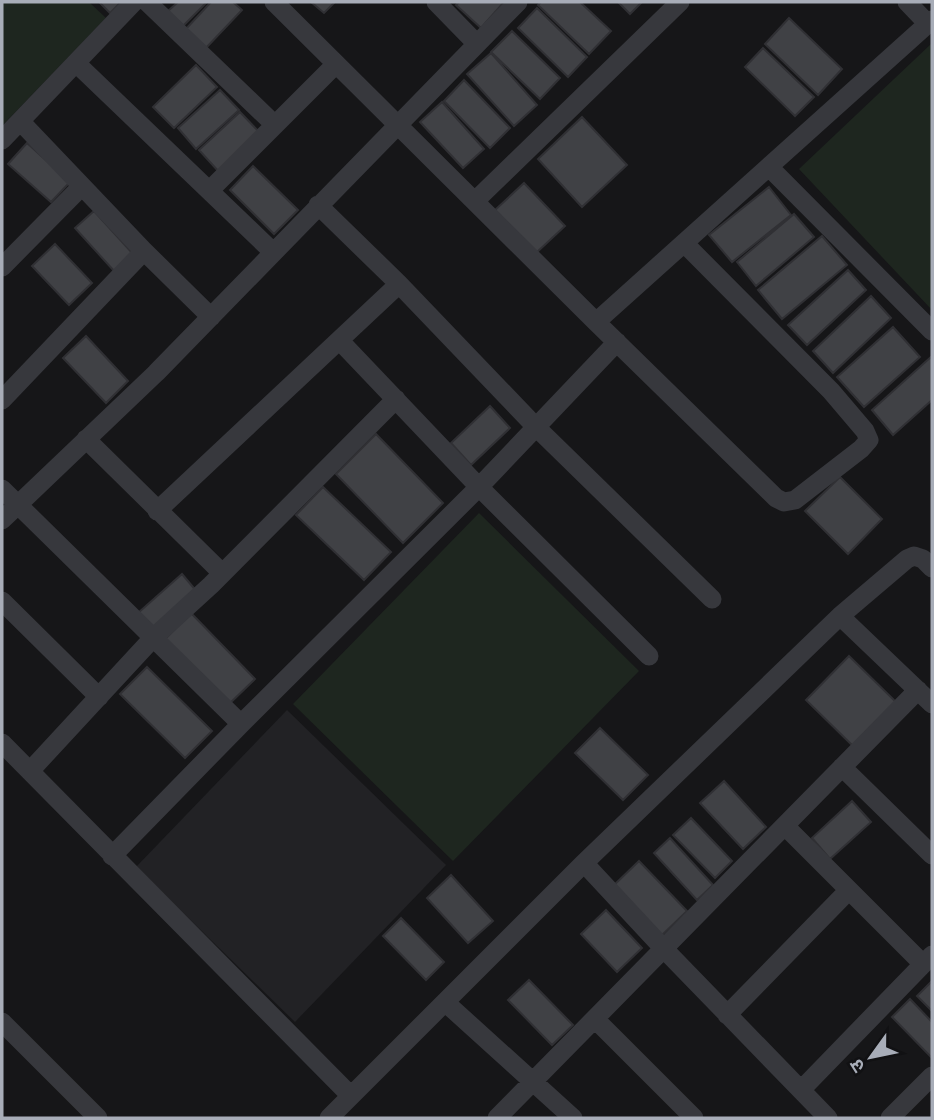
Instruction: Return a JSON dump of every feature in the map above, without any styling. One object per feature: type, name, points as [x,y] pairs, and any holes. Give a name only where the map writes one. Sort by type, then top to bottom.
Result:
[{"type":"street","points":[[2,140],[134,2]]},
{"type":"street","points":[[147,2],[274,124]]},
{"type":"street","points":[[274,2],[776,498],[784,502],[795,500],[869,440],[865,431],[831,391],[684,243]]},
{"type":"street","points":[[436,2],[477,44]]},
{"type":"street","points":[[2,520],[211,317],[272,251],[518,2]]},
{"type":"street","points":[[475,201],[680,2]]},
{"type":"street","points":[[596,322],[930,22],[907,2]]},
{"type":"street","points":[[76,62],[272,251]]},
{"type":"street","points":[[210,191],[336,64]]},
{"type":"street","points":[[20,121],[211,317]]},
{"type":"street","points":[[769,167],[932,331]]},
{"type":"street","points":[[2,267],[82,186]]},
{"type":"street","points":[[318,205],[399,284],[536,427],[712,599]]},
{"type":"street","points":[[2,400],[144,251]]},
{"type":"street","points":[[158,511],[399,284]]},
{"type":"street","points":[[340,341],[479,487],[649,656]]},
{"type":"street","points":[[112,856],[479,487],[617,342]]},
{"type":"street","points":[[30,771],[153,638],[396,399]]},
{"type":"street","points":[[86,439],[222,573]]},
{"type":"street","points":[[2,489],[242,724]]},
{"type":"street","points":[[330,1118],[584,863],[840,616],[907,559],[914,556],[923,559],[932,568]]},
{"type":"street","points":[[2,601],[99,697]]},
{"type":"street","points":[[497,1118],[842,767],[925,697],[840,616]]},
{"type":"street","points":[[2,743],[351,1096]]},
{"type":"street","points":[[842,767],[932,855]]},
{"type":"street","points":[[785,826],[849,890],[928,959],[801,1090]]},
{"type":"street","points":[[584,863],[663,949],[828,1118]]},
{"type":"street","points":[[727,1015],[849,890]]},
{"type":"street","points":[[446,1003],[573,1118]]},
{"type":"street","points":[[595,1019],[694,1118]]},
{"type":"street","points":[[2,1023],[97,1118]]},
{"type":"street","points":[[890,1118],[932,1076]]},
{"type":"shaded area","points":[[2,2],[89,2],[106,18],[2,126]]},
{"type":"shaded area","points":[[932,43],[932,310],[799,169]]},
{"type":"shaded area","points":[[479,513],[639,671],[453,861],[293,704]]},
{"type":"shaded area","points":[[287,710],[446,865],[295,1022],[136,867]]},
{"type":"building","points":[[99,2],[121,2],[110,13]]},
{"type":"building","points":[[178,2],[207,2],[183,26],[168,11]]},
{"type":"building","points":[[211,2],[233,2],[242,10],[204,50],[184,31]]},
{"type":"building","points":[[311,2],[335,2],[324,13]]},
{"type":"building","points":[[459,2],[504,2],[481,28],[456,5]]},
{"type":"building","points":[[541,2],[580,2],[611,31],[589,54],[538,5]]},
{"type":"building","points":[[618,2],[642,2],[630,14]]},
{"type":"building","points":[[537,8],[587,57],[568,77],[518,28]]},
{"type":"building","points":[[789,18],[842,69],[818,95],[765,44]]},
{"type":"building","points":[[512,31],[560,78],[540,99],[491,52]]},
{"type":"building","points":[[763,48],[814,97],[795,116],[745,67]]},
{"type":"building","points":[[491,53],[537,105],[514,126],[467,74]]},
{"type":"building","points":[[196,65],[217,87],[174,128],[153,107]]},
{"type":"building","points":[[464,80],[510,128],[490,148],[444,101]]},
{"type":"building","points":[[220,90],[239,110],[196,149],[178,128]]},
{"type":"building","points":[[442,102],[484,149],[463,168],[420,122]]},
{"type":"building","points":[[240,112],[261,134],[220,173],[199,150]]},
{"type":"building","points":[[582,117],[627,165],[582,207],[538,159]]},
{"type":"building","points":[[27,143],[70,182],[51,202],[8,164]]},
{"type":"building","points":[[253,166],[298,210],[274,234],[230,190]]},
{"type":"building","points":[[524,183],[565,226],[536,253],[495,210]]},
{"type":"building","points":[[769,187],[791,215],[732,262],[709,235]]},
{"type":"building","points":[[94,211],[134,255],[115,272],[75,228]]},
{"type":"building","points":[[794,214],[814,237],[756,286],[737,262]]},
{"type":"building","points":[[822,236],[847,265],[782,319],[758,290]]},
{"type":"building","points":[[55,244],[92,283],[69,305],[32,266]]},
{"type":"building","points":[[848,270],[866,290],[807,345],[788,325]]},
{"type":"building","points":[[871,296],[891,318],[833,373],[813,351]]},
{"type":"building","points":[[893,327],[920,357],[864,407],[837,377]]},
{"type":"building","points":[[86,336],[128,381],[106,403],[63,358]]},
{"type":"building","points":[[932,356],[932,400],[893,435],[872,410]]},
{"type":"building","points":[[490,406],[510,428],[471,465],[451,443]]},
{"type":"building","points":[[376,434],[443,503],[403,543],[336,474]]},
{"type":"building","points":[[840,477],[882,519],[848,554],[805,511]]},
{"type":"building","points":[[323,487],[391,552],[364,580],[296,515]]},
{"type":"building","points":[[182,574],[198,593],[155,631],[138,613]]},
{"type":"building","points":[[191,613],[255,679],[227,706],[163,641]]},
{"type":"building","points":[[849,656],[897,703],[854,747],[806,700]]},
{"type":"building","points":[[147,667],[212,731],[185,758],[120,694]]},
{"type":"building","points":[[600,728],[648,775],[623,800],[575,753]]},
{"type":"building","points":[[724,781],[766,827],[743,849],[700,803]]},
{"type":"building","points":[[852,801],[871,822],[830,859],[812,838]]},
{"type":"building","points":[[691,818],[732,861],[715,878],[673,835]]},
{"type":"building","points":[[670,838],[713,885],[697,900],[654,853]]},
{"type":"building","points":[[639,861],[687,911],[660,937],[612,887]]},
{"type":"building","points":[[451,875],[493,921],[468,943],[427,898]]},
{"type":"building","points":[[606,910],[642,948],[617,972],[581,934]]},
{"type":"building","points":[[401,918],[444,962],[426,980],[383,936]]},
{"type":"building","points":[[529,980],[573,1025],[552,1045],[508,1000]]},
{"type":"building","points":[[932,981],[932,1011],[917,996]]},
{"type":"building","points":[[910,999],[932,1022],[932,1058],[892,1017]]}]
